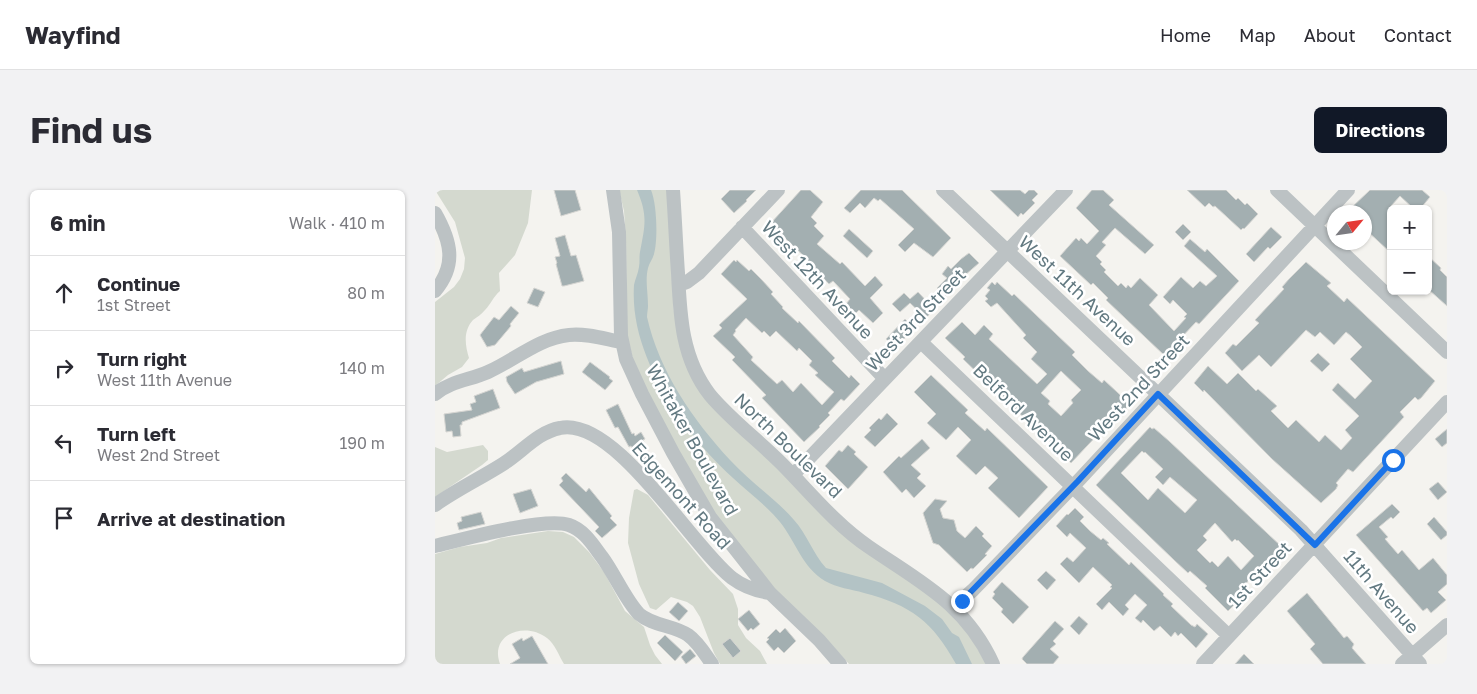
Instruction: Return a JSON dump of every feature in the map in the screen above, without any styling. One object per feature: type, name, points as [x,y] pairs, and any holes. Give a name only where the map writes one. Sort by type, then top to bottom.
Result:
[{"type":"street","name":"Whitaker Boulevard","points":[[613,190],[619,226],[622,342],[628,364],[638,386],[710,517],[770,593],[819,640],[840,664]]},
{"type":"street","name":"North Boulevard","points":[[673,190],[681,327],[684,342],[695,372],[703,384],[722,408],[793,475],[841,525],[861,542],[932,589],[954,607],[977,634],[993,664]]},
{"type":"street","points":[[679,285],[687,282],[699,273],[778,190]]},
{"type":"street","name":"West 11th Avenue","points":[[943,190],[1315,545]]},
{"type":"street","name":"West 3rd Street","points":[[793,475],[1066,190]]},
{"type":"street","points":[[1277,190],[1447,352]]},
{"type":"street","name":"West 2nd Street","points":[[954,607],[973,590],[1073,486],[1348,190]]},
{"type":"street","points":[[435,213],[447,240],[450,260],[445,278],[435,291]]},
{"type":"street","name":"West 12th Avenue","points":[[742,227],[885,379]]},
{"type":"street","points":[[435,394],[450,384],[486,373],[526,351],[561,336],[575,334],[622,342]]},
{"type":"street","name":"Belford Avenue","points":[[921,342],[1229,636]]},
{"type":"street","name":"1st Street","points":[[1203,664],[1447,402]]},
{"type":"street","name":"Edgemont Road","points":[[435,505],[506,463],[544,434],[559,428],[581,428],[604,442],[635,470],[657,492],[714,560],[732,578],[756,591],[770,593]]},
{"type":"street","points":[[435,546],[541,524],[569,525],[583,533],[591,543],[640,615],[689,636],[712,664]]},
{"type":"street","name":"11th Avenue","points":[[1315,545],[1411,661]]},
{"type":"street","points":[[1411,661],[1447,625]]},
{"type":"shaded area","points":[[435,190],[532,190],[528,223],[515,255],[499,273],[500,291],[484,311],[473,320],[466,333],[469,358],[462,367],[448,375],[435,386],[435,302],[454,287],[460,279],[464,269],[465,258],[455,222]]},
{"type":"shaded area","points":[[619,190],[667,190],[674,313],[707,400],[938,601],[969,633],[986,664],[849,664],[775,589],[714,514],[652,402],[634,364],[627,335],[626,240],[624,211]]},
{"type":"shaded area","points":[[637,190],[651,190],[656,213],[655,248],[647,277],[647,317],[652,337],[679,394],[703,428],[730,460],[794,520],[826,568],[882,583],[925,606],[942,619],[952,633],[959,637],[972,664],[956,664],[939,637],[919,617],[908,610],[881,598],[834,585],[817,575],[805,561],[775,516],[717,463],[682,421],[651,368],[636,319],[634,285],[639,267],[645,221],[643,207]]},
{"type":"shaded area","points":[[483,445],[488,451],[488,460],[435,497],[435,447],[447,452]]},
{"type":"shaded area","points":[[637,489],[648,495],[710,570],[733,594],[738,609],[738,625],[746,638],[760,651],[767,664],[720,664],[700,617],[693,606],[687,602],[671,597],[656,610],[650,608],[639,584],[628,543],[629,518],[634,490]]},
{"type":"shaded area","points":[[548,531],[563,532],[574,537],[589,552],[604,572],[625,611],[644,627],[650,645],[662,664],[564,664],[555,647],[547,638],[538,633],[520,631],[511,633],[504,638],[498,654],[500,664],[435,664],[435,554],[460,547],[487,543],[501,538]]},
{"type":"building","points":[[554,190],[575,190],[581,210],[561,216]]},
{"type":"building","points":[[730,190],[756,190],[734,213],[721,199]]},
{"type":"building","points":[[801,190],[810,190],[823,202],[811,217],[817,223],[814,226],[824,236],[817,244],[840,264],[842,262],[865,286],[875,276],[883,285],[870,298],[883,313],[873,323],[859,310],[855,314],[846,304],[850,299],[833,281],[829,284],[808,260],[770,224]]},
{"type":"building","points":[[861,190],[902,190],[951,238],[933,257],[914,243],[905,252],[898,245],[914,229],[880,199],[878,201],[874,198],[865,208],[860,203],[850,213],[844,208]]},
{"type":"building","points":[[990,190],[1020,190],[1025,194],[1029,190],[1034,190],[1038,194],[1032,200],[1035,203],[1023,215],[1021,213],[1018,217]]},
{"type":"building","points":[[1092,190],[1103,190],[1114,200],[1109,205],[1154,245],[1145,254],[1115,228],[1102,242],[1106,245],[1096,256],[1106,270],[1104,272],[1118,286],[1121,283],[1126,288],[1128,285],[1131,288],[1140,278],[1158,295],[1149,305],[1174,331],[1186,318],[1184,317],[1187,314],[1173,300],[1170,304],[1163,297],[1181,277],[1193,288],[1200,281],[1206,286],[1217,276],[1184,246],[1190,239],[1205,252],[1207,249],[1239,281],[1199,324],[1196,322],[1179,340],[1184,345],[1173,357],[1168,353],[1165,356],[1106,300],[1108,298],[1093,283],[1091,285],[1060,256],[1076,238],[1079,241],[1081,238],[1087,244],[1099,231],[1076,208]]},
{"type":"building","points":[[1187,190],[1226,190],[1236,200],[1238,198],[1245,205],[1247,203],[1258,214],[1241,230],[1215,206],[1213,207],[1209,203],[1205,207]]},
{"type":"building","points":[[1370,190],[1422,190],[1430,197],[1423,205],[1410,205],[1400,196],[1392,205],[1387,205],[1387,249],[1372,235],[1372,205],[1354,205]]},
{"type":"building","points":[[1183,224],[1191,232],[1183,240],[1175,232]]},
{"type":"building","points":[[1271,227],[1282,237],[1270,249],[1268,247],[1254,262],[1246,254]]},
{"type":"building","points":[[849,229],[873,251],[867,258],[843,236]]},
{"type":"building","points":[[565,235],[571,256],[576,255],[584,281],[562,286],[556,264],[555,257],[560,256],[555,238]]},
{"type":"building","points":[[969,253],[979,263],[946,296],[937,288],[947,278],[942,274],[948,266],[951,269]]},
{"type":"building","points":[[734,260],[736,262],[737,260],[749,271],[751,269],[773,292],[771,294],[782,308],[798,323],[799,321],[835,358],[832,361],[849,378],[851,375],[860,384],[844,401],[841,399],[828,413],[830,415],[820,427],[804,442],[762,398],[766,395],[732,360],[735,357],[713,336],[722,328],[719,325],[747,299],[721,274]],"holes":[[[746,318],[762,333],[764,331],[770,337],[776,331],[797,351],[799,348],[812,361],[809,365],[818,373],[815,375],[834,392],[822,405],[801,383],[793,392],[782,380],[777,384],[751,360],[753,357],[733,335]]]},
{"type":"building","points":[[1432,260],[1447,277],[1447,306],[1432,293]]},
{"type":"building","points":[[1306,262],[1331,283],[1327,286],[1344,302],[1347,298],[1435,381],[1421,398],[1418,400],[1415,397],[1400,412],[1404,417],[1353,472],[1348,469],[1336,483],[1338,485],[1336,489],[1321,503],[1272,459],[1204,390],[1203,392],[1194,383],[1208,366],[1227,384],[1238,373],[1256,391],[1258,389],[1277,406],[1271,411],[1288,428],[1296,420],[1319,442],[1325,435],[1341,450],[1352,438],[1345,430],[1359,416],[1332,390],[1338,383],[1355,399],[1372,381],[1350,359],[1362,347],[1351,336],[1346,332],[1334,345],[1320,332],[1315,337],[1306,330],[1271,367],[1259,355],[1242,371],[1225,353],[1233,344],[1236,346],[1259,323],[1255,320],[1284,289],[1282,287],[1289,279]]},
{"type":"building","points":[[992,282],[995,285],[997,282],[1012,296],[1014,294],[1075,352],[1072,355],[1088,371],[1102,383],[1104,380],[1130,404],[1121,414],[1119,412],[1071,463],[963,359],[965,357],[945,338],[962,322],[975,335],[984,325],[993,334],[989,339],[1037,384],[1047,374],[1031,359],[1037,352],[1023,338],[1026,335],[997,303],[991,307],[985,301],[988,299],[985,296],[990,290],[987,288]],"holes":[[[1061,371],[1081,390],[1071,400],[1073,403],[1061,416],[1048,404],[1050,401],[1041,393]]]},
{"type":"building","points":[[534,288],[545,292],[538,307],[527,303]]},
{"type":"building","points":[[918,292],[934,309],[926,318],[910,303],[900,312],[892,304],[904,293],[910,299]]},
{"type":"building","points":[[511,306],[519,313],[495,345],[487,347],[480,335],[494,317],[499,320]]},
{"type":"building","points":[[905,319],[914,328],[896,348],[886,339]]},
{"type":"building","points":[[1318,353],[1330,364],[1322,372],[1310,361]]},
{"type":"building","points":[[561,361],[564,374],[536,382],[515,394],[507,382],[506,377],[522,368],[524,372]]},
{"type":"building","points":[[590,362],[613,381],[605,390],[582,372]]},
{"type":"building","points":[[931,375],[968,410],[965,413],[985,431],[987,428],[1048,487],[1019,518],[988,488],[998,478],[985,466],[976,475],[956,456],[971,440],[958,427],[946,440],[927,423],[936,414],[914,392]]},
{"type":"building","points":[[493,389],[500,408],[462,422],[462,425],[460,425],[461,436],[453,437],[452,431],[446,432],[444,414],[472,410],[470,404],[476,402],[474,396]]},
{"type":"building","points":[[618,404],[632,434],[634,433],[635,436],[641,432],[645,439],[643,440],[645,446],[654,462],[646,466],[640,454],[636,456],[631,446],[629,447],[618,427],[615,428],[606,410]]},
{"type":"building","points":[[887,413],[898,424],[875,447],[864,437],[871,430],[869,428],[879,418],[881,420]]},
{"type":"building","points":[[1150,427],[1154,428],[1283,548],[1270,563],[1267,561],[1238,592],[1243,596],[1228,611],[1205,588],[1207,586],[1190,571],[1188,573],[1096,485]],"holes":[[[1142,451],[1163,469],[1155,477],[1163,485],[1170,477],[1197,500],[1185,513],[1158,488],[1148,500],[1121,473]],[[1215,523],[1232,542],[1235,539],[1238,540],[1254,556],[1241,570],[1228,556],[1218,567],[1212,561],[1210,563],[1197,550],[1207,540],[1203,536]]]},
{"type":"building","points":[[1447,429],[1447,443],[1442,447],[1435,439]]},
{"type":"building","points":[[922,439],[930,448],[911,465],[921,474],[917,478],[926,486],[914,498],[906,489],[902,493],[883,472],[899,456],[901,458]]},
{"type":"building","points":[[848,445],[856,452],[854,454],[868,467],[848,489],[825,466],[839,450],[842,452]]},
{"type":"building","points":[[566,473],[586,492],[589,488],[617,525],[602,538],[595,531],[599,527],[559,485],[563,481],[561,478]]},
{"type":"building","points":[[1438,482],[1447,492],[1438,500],[1429,489]]},
{"type":"building","points":[[531,489],[538,506],[520,513],[513,494]]},
{"type":"building","points":[[935,499],[947,501],[940,509],[943,518],[954,520],[957,531],[965,538],[976,526],[984,534],[982,536],[992,546],[985,554],[987,555],[973,569],[971,568],[967,572],[939,545],[933,543],[923,513]]},
{"type":"building","points":[[1392,504],[1400,512],[1393,519],[1391,517],[1379,527],[1388,537],[1385,539],[1398,554],[1402,550],[1419,570],[1433,558],[1447,575],[1447,584],[1438,592],[1446,600],[1431,613],[1427,608],[1423,611],[1356,535]]},
{"type":"building","points":[[1075,508],[1084,517],[1080,521],[1090,531],[1101,540],[1103,538],[1109,543],[1107,544],[1129,565],[1131,562],[1164,594],[1173,604],[1171,606],[1191,625],[1195,627],[1197,624],[1208,634],[1196,648],[1181,633],[1178,636],[1175,632],[1171,637],[1160,626],[1154,631],[1143,620],[1141,623],[1135,618],[1147,605],[1135,594],[1125,605],[1129,609],[1123,616],[1109,602],[1102,610],[1096,604],[1112,588],[1110,587],[1112,585],[1093,567],[1079,583],[1060,564],[1067,557],[1073,562],[1086,548],[1070,533],[1067,537],[1056,526]]},
{"type":"building","points":[[481,512],[485,524],[459,530],[457,523],[462,521],[461,517]]},
{"type":"building","points":[[1434,517],[1447,532],[1447,535],[1441,540],[1427,524]]},
{"type":"building","points":[[1046,571],[1056,580],[1047,590],[1037,580]]},
{"type":"building","points":[[1002,582],[1029,607],[1013,624],[1001,612],[1003,609],[992,598],[995,594],[993,592]]},
{"type":"building","points":[[1307,593],[1344,638],[1347,636],[1354,644],[1352,648],[1366,664],[1323,664],[1310,649],[1315,644],[1287,611]]},
{"type":"building","points":[[678,602],[688,611],[679,621],[669,612]]},
{"type":"building","points":[[749,610],[760,624],[753,630],[751,628],[748,631],[738,619]]},
{"type":"building","points":[[1079,616],[1088,624],[1079,635],[1070,626]]},
{"type":"building","points":[[1055,621],[1064,629],[1053,641],[1056,644],[1050,649],[1059,657],[1053,664],[1027,664],[1022,659],[1023,657]]},
{"type":"building","points":[[785,628],[796,641],[784,653],[778,647],[774,651],[766,642],[769,639],[767,638],[776,629],[780,633]]},
{"type":"building","points":[[665,635],[683,652],[675,661],[657,643]]},
{"type":"building","points":[[532,636],[548,664],[510,664],[520,658],[512,644],[522,638],[523,641]]},
{"type":"building","points":[[730,638],[741,651],[733,658],[722,644]]},
{"type":"building","points":[[690,649],[696,656],[686,664],[681,657]]},
{"type":"building","points":[[1244,654],[1254,664],[1235,664]]},
{"type":"route","points":[[962,601],[1078,481],[1158,394],[1315,545],[1393,460]]}]
